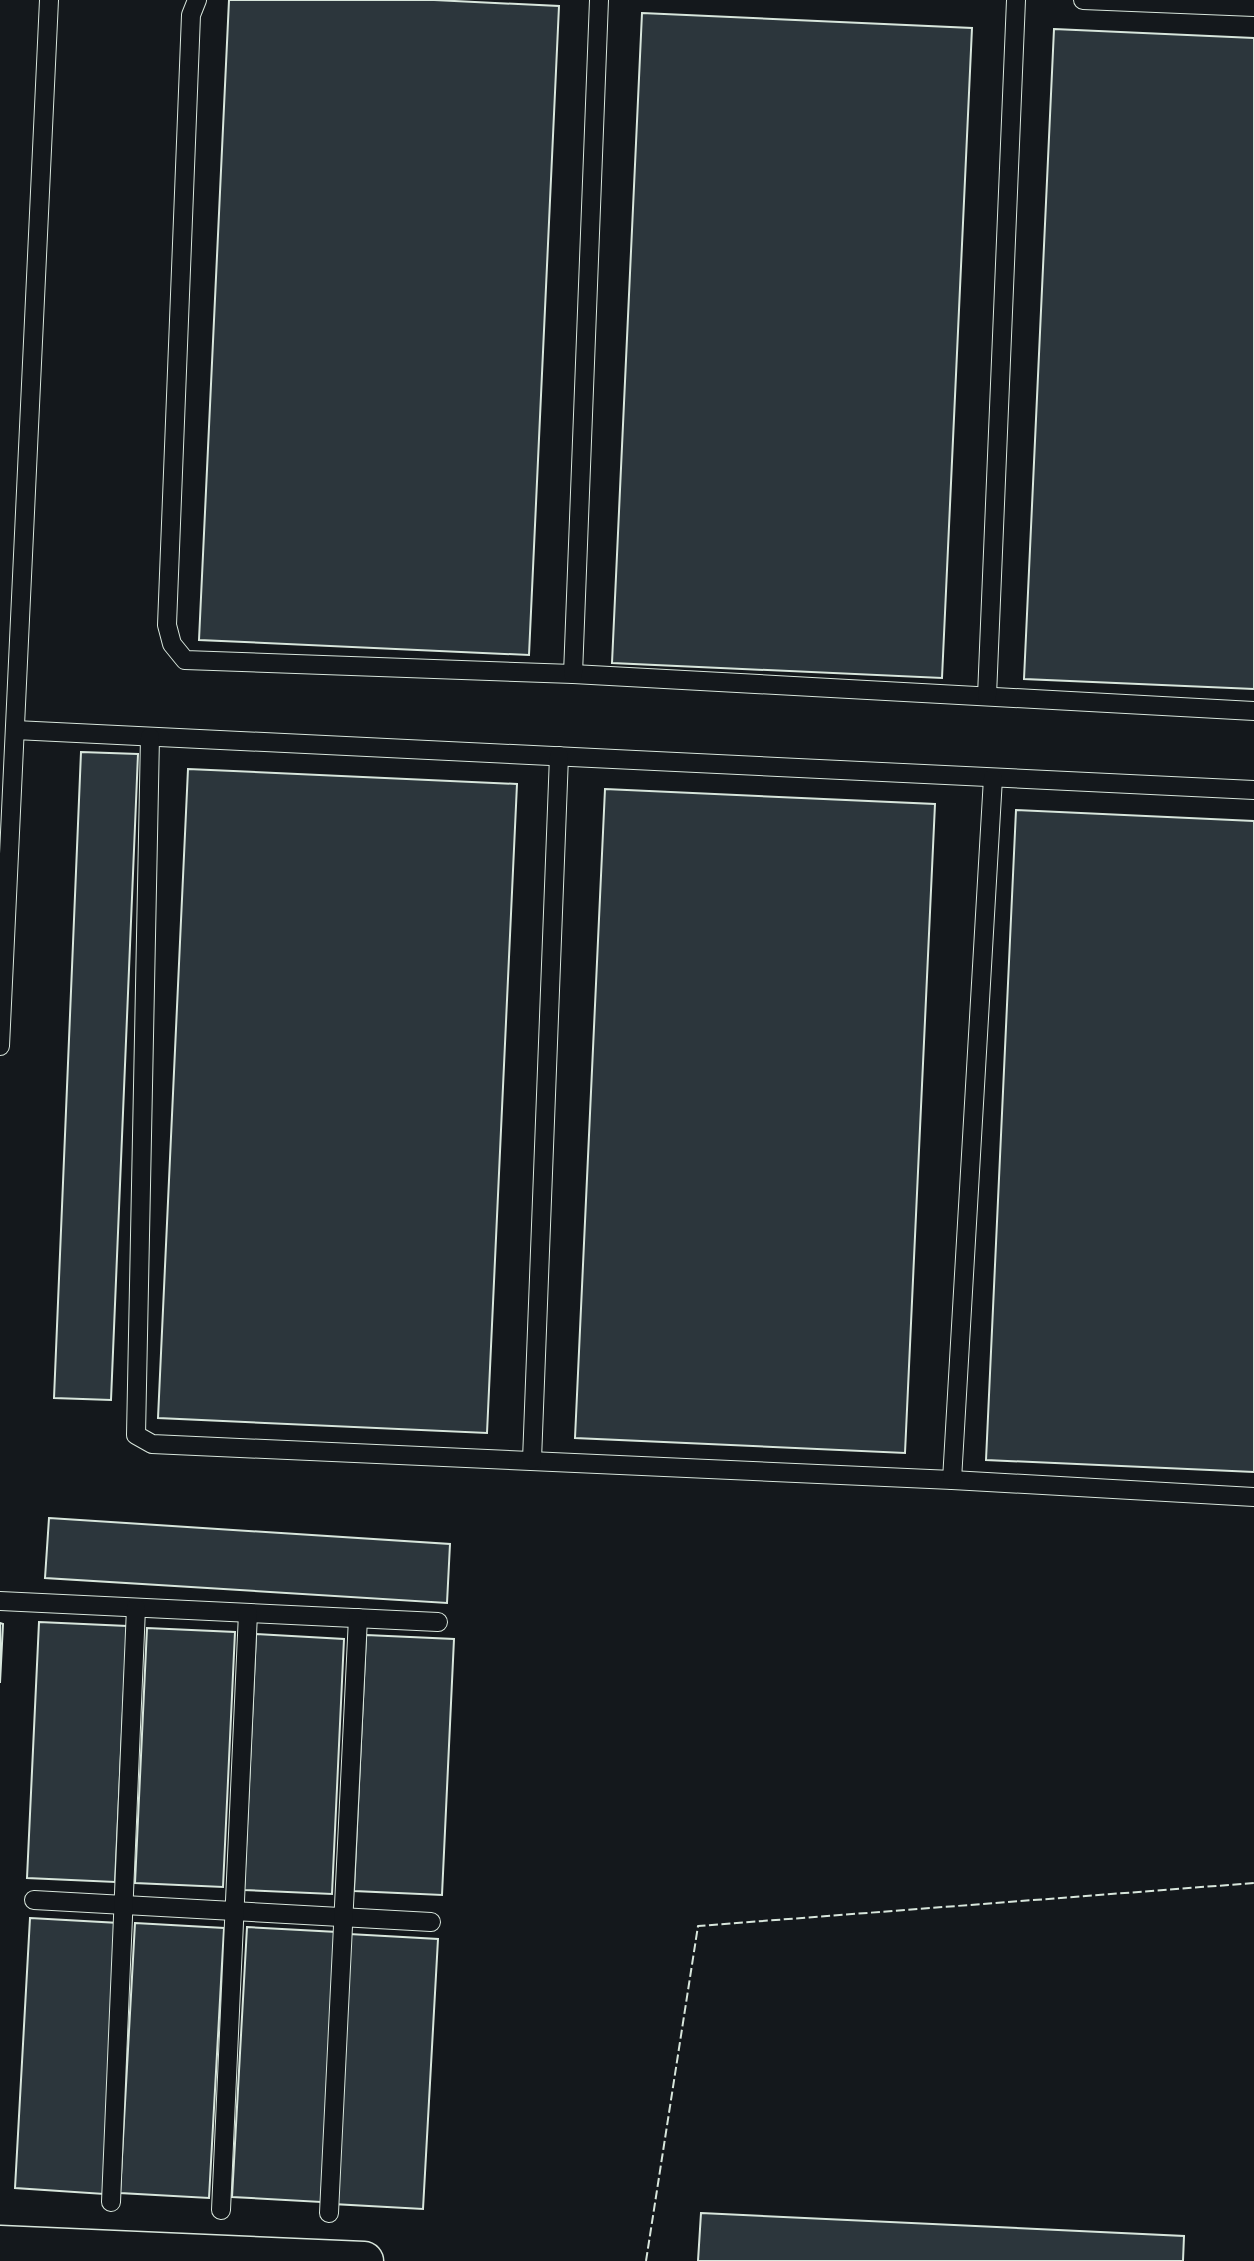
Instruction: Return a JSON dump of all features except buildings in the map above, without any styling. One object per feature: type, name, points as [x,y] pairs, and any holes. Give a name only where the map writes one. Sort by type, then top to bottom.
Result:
[{"type":"street","points":[[0,2245],[365,2261]]},
{"type":"lane","points":[[0,1046],[15,730],[8,652],[49,0]]},
{"type":"lane","points":[[197,0],[191,15],[167,611],[172,645],[185,660],[573,674],[1254,711]]},
{"type":"lane","points":[[573,674],[598,0]]},
{"type":"lane","points":[[987,696],[1016,0]]},
{"type":"lane","points":[[1083,0],[1254,7]]},
{"type":"lane","points":[[15,730],[1254,790]]},
{"type":"lane","points":[[150,737],[136,1435],[152,1444],[952,1480],[1254,1497]]},
{"type":"lane","points":[[532,1460],[559,756]]},
{"type":"lane","points":[[952,1480],[993,778]]},
{"type":"lane","points":[[0,1601],[438,1622]]},
{"type":"lane","points":[[111,2202],[136,1608]]},
{"type":"lane","points":[[221,2210],[248,1613]]},
{"type":"lane","points":[[329,2213],[358,1618]]},
{"type":"lane","points":[[34,1900],[431,1922]]},
{"type":"fence","points":[[646,2261],[698,1926],[1254,1883]]}]
